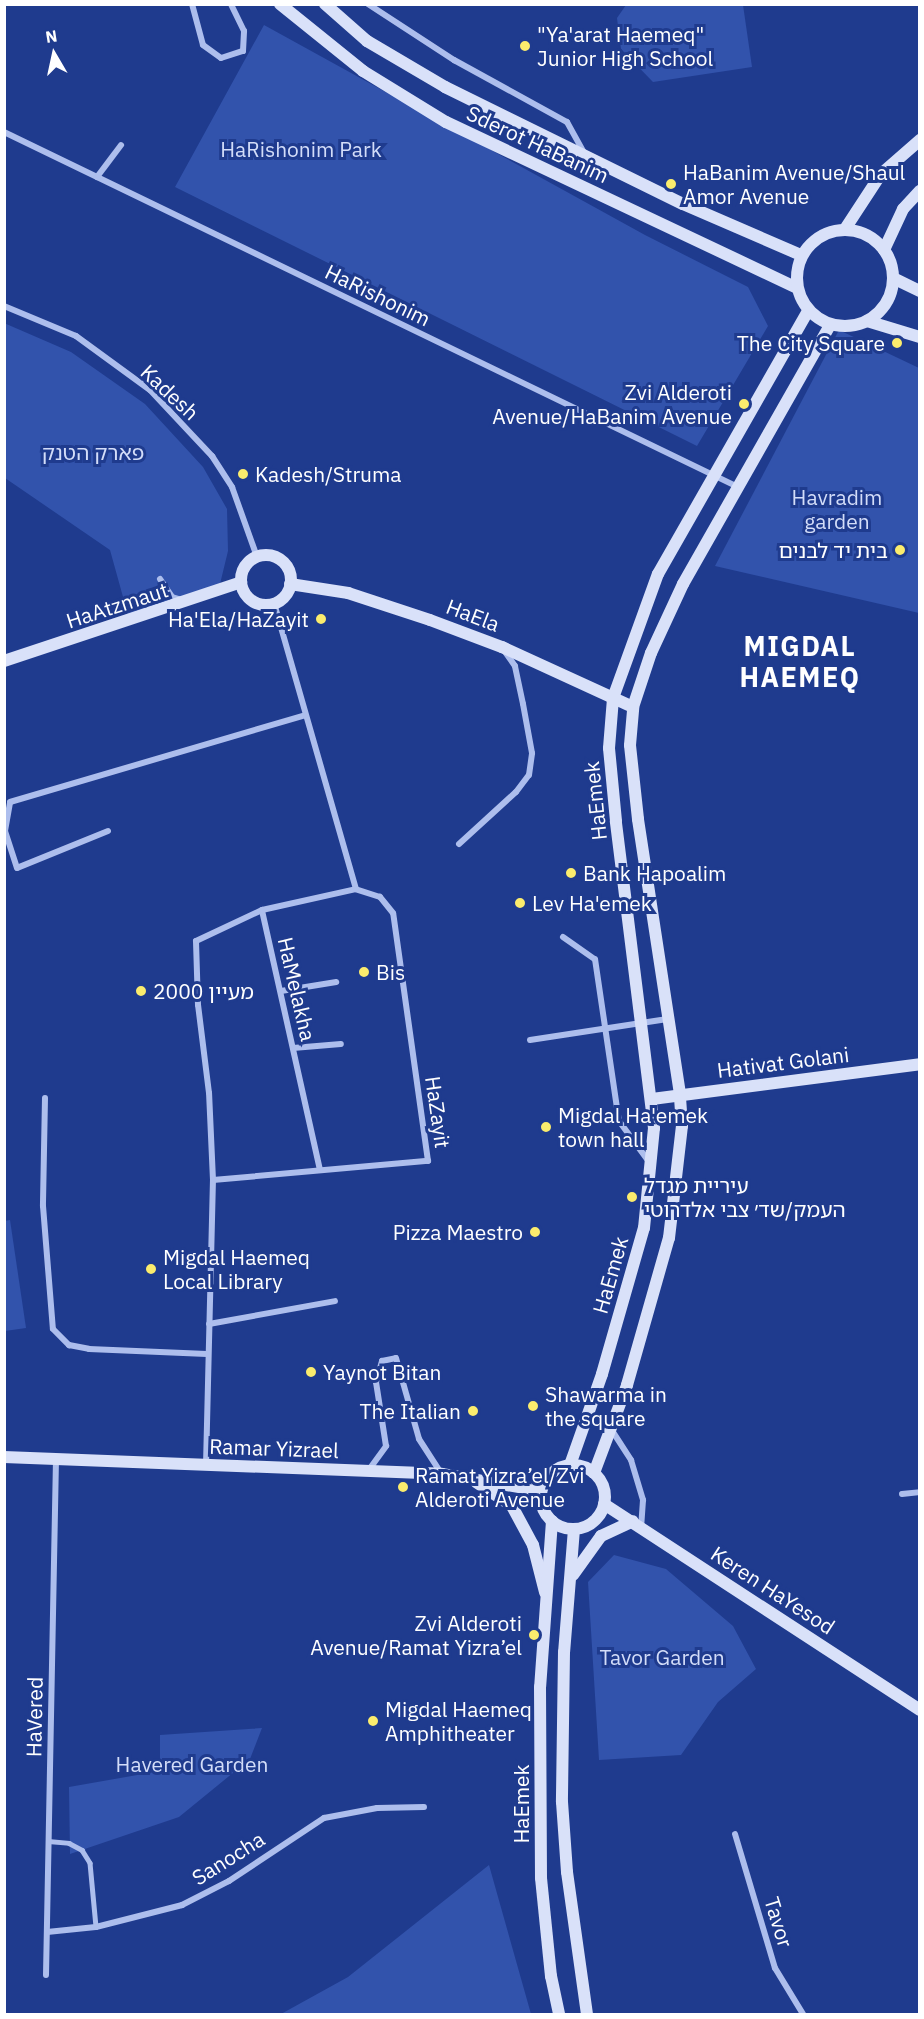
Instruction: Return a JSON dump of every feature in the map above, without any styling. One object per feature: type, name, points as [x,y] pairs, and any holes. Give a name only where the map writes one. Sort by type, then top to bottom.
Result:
[{"type":"main road","name":"Sderot HaBanim","points":[[280,4],[363,70],[446,122],[797,288]]},
{"type":"main road","name":"Sderot HaBanim","points":[[325,4],[367,41],[445,87],[586,156],[801,255]]},
{"type":"main road","points":[[845,230],[882,174],[920,140]]},
{"type":"main road","points":[[884,250],[903,209],[920,191]]},
{"type":"main road","points":[[845,230],[867,236],[884,250],[893,278],[890,296],[867,321],[849,326],[830,325],[808,311],[797,288],[796,271],[801,255],[812,242],[828,232],[845,230]]},
{"type":"main road","points":[[893,278],[920,291]]},
{"type":"main road","name":"HaEmek","points":[[570,1465],[602,1374],[644,1228],[651,1165],[652,1099],[616,820],[609,748],[613,698],[658,574],[808,311]]},
{"type":"main road","points":[[867,321],[920,337]]},
{"type":"main road","name":"HaEmek","points":[[594,1473],[611,1428],[669,1238],[682,1126],[680,1095],[638,819],[630,745],[633,707],[651,653],[683,584],[830,325]]},
{"type":"main road","points":[[256,557],[278,558],[288,569],[290,584],[285,596],[274,603],[252,601],[241,582],[245,567],[256,557]]},
{"type":"main road","name":"HaAtzmaut","points":[[4,661],[189,602],[241,582]]},
{"type":"main road","name":"HaEla","points":[[290,584],[348,593],[502,647],[633,707]]},
{"type":"main road","name":"Hativat Golani","points":[[652,1099],[920,1064]]},
{"type":"main road","name":"Ramar Yizrael","points":[[4,1457],[442,1474],[541,1491]]},
{"type":"main road","points":[[570,1465],[594,1473],[603,1487],[604,1504],[594,1522],[574,1529],[552,1521],[541,1502],[541,1491],[551,1474],[570,1465]]},
{"type":"main road","points":[[473,1479],[512,1506],[533,1545],[548,1607]]},
{"type":"main road","name":"Keren HaYesod","points":[[604,1504],[920,1710]]},
{"type":"main road","name":"HaEmek","points":[[552,1521],[548,1607],[540,1687],[541,1878],[550,1976],[560,2014]]},
{"type":"main road","points":[[572,1576],[601,1536],[637,1524]]},
{"type":"main road","name":"HaEmek","points":[[574,1529],[572,1576],[564,1652],[562,1802],[567,1872],[587,2014]]},
{"type":"street","points":[[192,4],[203,45],[221,58],[243,51],[244,31],[231,4]]},
{"type":"street","points":[[368,4],[454,60],[567,122],[586,156]]},
{"type":"street","name":"HaRishonim","points":[[4,132],[712,477],[738,487]]},
{"type":"street","points":[[97,177],[121,145]]},
{"type":"street","name":"Kadesh","points":[[4,306],[76,336],[150,390],[212,456],[232,487],[256,557]]},
{"type":"street","points":[[160,579],[172,597],[189,602]]},
{"type":"street","points":[[206,1465],[213,1180],[198,1005],[196,940],[262,910],[356,889],[274,603]]},
{"type":"street","points":[[459,844],[516,792],[529,775],[532,753],[515,666],[502,647]]},
{"type":"street","points":[[108,831],[17,868],[5,831],[10,802],[305,715]]},
{"type":"street","name":"HaZayit","points":[[213,1180],[428,1161],[393,913],[380,897],[356,889]]},
{"type":"street","name":"HaMelakha","points":[[262,910],[320,1170]]},
{"type":"street","points":[[563,937],[595,958],[607,1028],[618,1121],[651,1165]]},
{"type":"street","points":[[281,991],[336,982]]},
{"type":"street","points":[[530,1040],[667,1018]]},
{"type":"street","points":[[294,1048],[340,1044]]},
{"type":"street","points":[[45,1098],[43,1206],[54,1329],[69,1345],[89,1349],[207,1354]]},
{"type":"street","points":[[209,1324],[335,1301]]},
{"type":"street","points":[[368,1471],[386,1446],[376,1382],[382,1361],[396,1358],[419,1439],[442,1474]]},
{"type":"street","points":[[611,1428],[631,1460],[643,1500],[637,1524]]},
{"type":"street","name":"HaVered","points":[[46,1975],[56,1459]]},
{"type":"street","points":[[902,1494],[920,1492]]},
{"type":"street","name":"Sanocha","points":[[47,1932],[96,1927],[182,1905],[229,1881],[324,1818],[376,1808],[424,1807]]},
{"type":"street","name":"Tavor","points":[[735,1834],[775,1968],[802,2014]]},
{"type":"lane","points":[[48,1841],[69,1843],[82,1850],[90,1863],[96,1927]]},
{"type":"green space","points":[[626,5],[743,5],[752,67],[653,82],[621,49],[617,18]]},
{"type":"green space","name":"HaRishonim Park","points":[[264,25],[645,235],[748,287],[768,326],[697,446],[175,187]]},
{"type":"green space","name":"פארק הטנק","points":[[4,323],[71,352],[145,404],[203,467],[227,509],[228,551],[220,584],[128,615],[110,550],[5,478]]},
{"type":"green space","name":"Havradim garden","points":[[839,330],[919,368],[919,613],[715,566]]},
{"type":"green space","points":[[10,1220],[26,1328],[5,1331],[4,1221]]},
{"type":"green space","name":"Tavor Garden","points":[[614,1555],[666,1569],[733,1626],[756,1669],[718,1702],[681,1755],[599,1760],[588,1582]]},
{"type":"green space","name":"Havered Garden","points":[[262,1728],[250,1759],[179,1817],[70,1854],[69,1787],[160,1771],[160,1735]]},
{"type":"green space","points":[[489,1865],[531,2014],[281,2014],[348,1977]]},
{"type":"place","name":"\"Ya'arat Haemeq\" Junior High School","points":[[525,46]]},
{"type":"place","name":"HaBanim Avenue/Shaul Amor Avenue","points":[[671,184]]},
{"type":"place","name":"The City Square","points":[[897,343]]},
{"type":"place","name":"Zvi Alderoti Avenue/HaBanim Avenue","points":[[744,404]]},
{"type":"place","name":"Kadesh/Struma","points":[[243,474]]},
{"type":"place","name":"בית יד לבנים","points":[[900,550]]},
{"type":"place","name":"Ha'Ela/HaZayit","points":[[321,619]]},
{"type":"place","name":"Bank Hapoalim","points":[[571,873]]},
{"type":"place","name":"Lev Ha'emek","points":[[520,903]]},
{"type":"place","name":"Bis","points":[[364,972]]},
{"type":"place","name":"מעיין 2000","points":[[141,991]]},
{"type":"place","name":"Migdal Ha'emek town hall","points":[[546,1127]]},
{"type":"place","name":"עיריית מגדל העמק/שד׳ צבי אלדרוטי","points":[[632,1197]]},
{"type":"place","name":"Pizza Maestro","points":[[535,1232]]},
{"type":"place","name":"Migdal Haemeq Local Library","points":[[151,1269]]},
{"type":"place","name":"Yaynot Bitan","points":[[311,1372]]},
{"type":"place","name":"Shawarma in the square","points":[[533,1406]]},
{"type":"place","name":"The Italian","points":[[473,1411]]},
{"type":"place","name":"Ramat Yizra’el/Zvi Alderoti Avenue","points":[[403,1487]]},
{"type":"place","name":"Zvi Alderoti Avenue/Ramat Yizra’el","points":[[534,1635]]},
{"type":"place","name":"Migdal Haemeq Amphitheater","points":[[373,1721]]},
{"type":"district","name":"MIGDAL HAEMEQ","points":[[800,660]]}]
